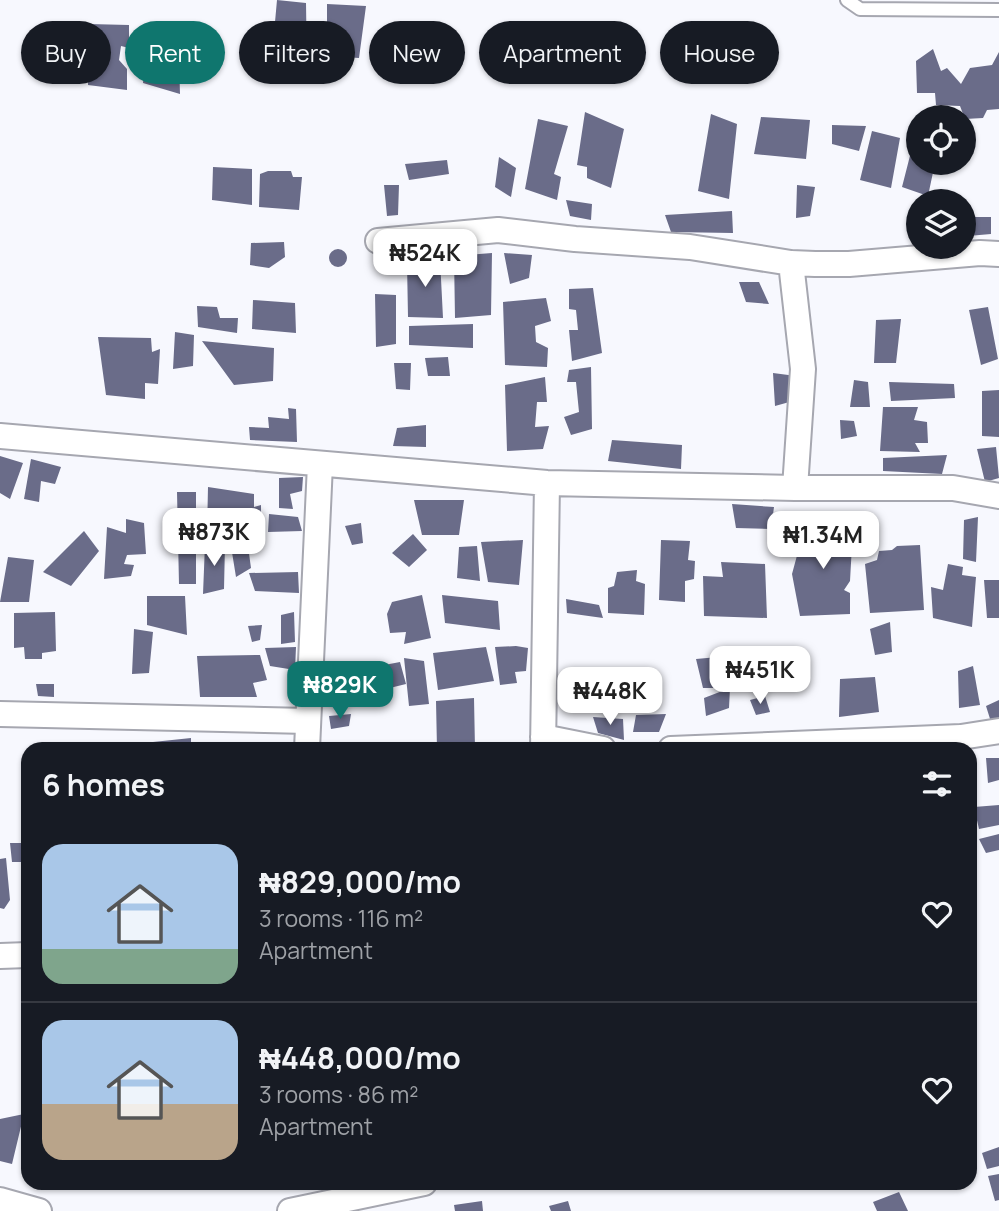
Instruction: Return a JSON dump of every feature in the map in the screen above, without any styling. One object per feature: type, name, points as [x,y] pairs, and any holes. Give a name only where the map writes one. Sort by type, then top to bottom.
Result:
[{"type":"street","points":[[378,241],[498,230],[575,239],[690,247],[791,263],[849,264],[980,253],[999,254]]},
{"type":"street","points":[[791,263],[803,369],[795,488]]},
{"type":"street","points":[[0,436],[547,483],[953,488],[999,496]]},
{"type":"street","points":[[307,742],[320,464]]},
{"type":"street","points":[[543,742],[547,483]]},
{"type":"street","points":[[0,714],[307,721]]},
{"type":"street","points":[[840,742],[961,737],[999,731]]},
{"type":"street","points":[[0,956],[21,955]]},
{"type":"street","points":[[305,1200],[375,1190]]},
{"type":"street","points":[[0,1200],[39,1211]]},
{"type":"lane","points":[[847,0],[860,9],[999,10]]},
{"type":"building","points":[[277,0],[306,3],[306,21],[275,21]]},
{"type":"building","points":[[327,4],[366,6],[359,58],[355,58],[355,21],[327,21]]},
{"type":"building","points":[[111,25],[125,25],[125,47],[121,46],[119,60],[125,67],[127,90],[88,85],[111,84]]},
{"type":"building","points":[[933,49],[941,71],[947,68],[961,84],[970,68],[992,65],[999,52],[999,109],[987,110],[983,118],[976,118],[976,105],[936,105],[935,93],[917,93],[916,61]]},
{"type":"building","points":[[146,84],[180,84],[180,94]]},
{"type":"building","points":[[585,112],[624,129],[611,188],[587,178],[587,167],[577,165]]},
{"type":"building","points":[[711,114],[737,124],[729,199],[698,191]]},
{"type":"building","points":[[761,117],[810,120],[806,159],[754,154]]},
{"type":"building","points":[[538,119],[568,126],[554,174],[561,177],[557,200],[525,189]]},
{"type":"building","points":[[832,125],[866,126],[859,151],[832,144]]},
{"type":"building","points":[[872,131],[900,138],[891,188],[860,180]]},
{"type":"building","points":[[499,157],[516,168],[511,197],[495,187]]},
{"type":"building","points":[[447,160],[449,174],[409,180],[405,164]]},
{"type":"building","points":[[213,167],[252,169],[252,205],[212,200]]},
{"type":"building","points":[[268,171],[291,171],[293,177],[302,177],[299,210],[259,207],[260,174]]},
{"type":"building","points":[[906,171],[906,175],[932,175],[929,189],[902,187]]},
{"type":"building","points":[[384,185],[399,185],[398,215],[387,216]]},
{"type":"building","points":[[797,185],[815,187],[810,216],[796,218]]},
{"type":"building","points":[[566,200],[592,204],[591,220],[570,216]]},
{"type":"building","points":[[732,211],[733,233],[671,232],[665,215]]},
{"type":"building","points":[[976,217],[991,217],[991,234],[976,235]]},
{"type":"building","points":[[284,242],[285,257],[269,268],[250,265],[251,243]]},
{"type":"building","points":[[338,249],[344,252],[347,258],[344,264],[338,267],[332,264],[329,258],[332,252]]},
{"type":"building","points":[[492,253],[491,315],[455,318],[454,256]]},
{"type":"building","points":[[504,253],[532,255],[529,278],[510,284]]},
{"type":"building","points":[[440,259],[443,318],[408,317],[407,263]]},
{"type":"building","points":[[739,282],[759,282],[769,304],[746,302]]},
{"type":"building","points":[[593,288],[602,353],[572,361],[569,330],[578,330],[576,310],[569,309],[569,289]]},
{"type":"building","points":[[375,294],[396,295],[396,344],[376,347]]},
{"type":"building","points":[[546,298],[551,321],[535,326],[536,342],[548,348],[547,367],[505,365],[503,302]]},
{"type":"building","points":[[253,300],[295,303],[296,333],[252,329]]},
{"type":"building","points":[[197,306],[217,307],[220,318],[238,318],[237,333],[198,327]]},
{"type":"building","points":[[988,307],[998,359],[981,365],[969,310]]},
{"type":"building","points":[[901,319],[896,363],[874,363],[876,320]]},
{"type":"building","points":[[473,324],[473,348],[409,345],[409,326]]},
{"type":"building","points":[[175,332],[194,335],[193,366],[173,369]]},
{"type":"building","points":[[98,337],[151,338],[152,352],[160,349],[158,384],[145,383],[145,399],[106,395]]},
{"type":"building","points":[[202,341],[274,348],[273,381],[234,385]]},
{"type":"building","points":[[448,357],[450,376],[428,376],[425,358]]},
{"type":"building","points":[[394,363],[411,363],[410,390],[396,389]]},
{"type":"building","points":[[591,367],[592,429],[571,435],[564,417],[579,412],[576,382],[567,382],[569,370]]},
{"type":"building","points":[[773,373],[796,376],[793,401],[775,406]]},
{"type":"building","points":[[545,377],[547,402],[537,402],[535,427],[549,426],[543,449],[507,451],[505,385]]},
{"type":"building","points":[[854,380],[868,382],[870,407],[850,407]]},
{"type":"building","points":[[889,382],[954,384],[955,398],[891,401]]},
{"type":"building","points":[[999,390],[999,437],[982,436],[982,391]]},
{"type":"building","points":[[883,407],[918,407],[914,420],[927,422],[928,443],[915,443],[920,452],[880,451]]},
{"type":"building","points":[[288,408],[296,409],[297,442],[250,440],[249,427],[269,428],[268,417],[289,419]]},
{"type":"building","points":[[840,420],[854,421],[857,436],[841,439]]},
{"type":"building","points":[[426,425],[426,447],[393,446],[397,428]]},
{"type":"building","points":[[612,440],[682,445],[681,469],[608,461]]},
{"type":"building","points":[[996,447],[999,478],[985,482],[977,449]]},
{"type":"building","points":[[947,455],[942,474],[883,471],[883,458]]},
{"type":"building","points":[[0,456],[23,463],[10,499],[0,493]]},
{"type":"building","points":[[31,459],[61,467],[55,484],[41,481],[39,502],[24,499]]},
{"type":"building","points":[[303,477],[302,491],[290,494],[293,509],[279,508],[279,478]]},
{"type":"building","points":[[208,487],[254,494],[254,507],[261,505],[261,531],[207,534]]},
{"type":"building","points":[[177,492],[196,492],[196,584],[179,584]]},
{"type":"building","points":[[414,500],[464,500],[459,535],[422,535]]},
{"type":"building","points":[[732,504],[774,507],[771,529],[736,528]]},
{"type":"building","points":[[269,514],[298,517],[302,531],[268,532]]},
{"type":"building","points":[[978,517],[976,562],[963,559],[964,520]]},
{"type":"building","points":[[126,519],[144,523],[146,554],[127,555],[124,564],[134,565],[131,576],[104,579],[107,527],[126,533]]},
{"type":"building","points":[[361,523],[363,543],[352,545],[345,526]]},
{"type":"building","points":[[805,526],[853,526],[843,546],[852,545],[850,581],[844,590],[850,593],[850,614],[800,616],[792,574]]},
{"type":"building","points":[[84,531],[99,551],[71,586],[43,572]]},
{"type":"building","points":[[413,534],[427,550],[409,567],[392,553]]},
{"type":"building","points":[[247,539],[251,568],[236,577],[230,540]]},
{"type":"building","points":[[523,540],[519,585],[488,582],[481,542]]},
{"type":"building","points":[[661,540],[690,541],[688,560],[695,561],[694,579],[685,581],[685,602],[659,600]]},
{"type":"building","points":[[205,544],[225,544],[224,589],[203,594]]},
{"type":"building","points":[[920,545],[924,610],[870,613],[865,564],[877,560],[879,551],[892,550],[897,546]]},
{"type":"building","points":[[477,546],[480,581],[457,578],[459,547]]},
{"type":"building","points":[[8,557],[34,560],[29,602],[0,602]]},
{"type":"building","points":[[721,562],[765,564],[767,618],[704,616],[703,576],[723,577]]},
{"type":"building","points":[[948,564],[963,567],[962,575],[976,577],[972,627],[933,618],[931,587],[943,590]]},
{"type":"building","points":[[637,570],[636,581],[645,584],[644,615],[608,613],[608,588],[614,586],[617,572]]},
{"type":"building","points":[[298,572],[299,593],[255,591],[249,573]]},
{"type":"building","points":[[984,580],[999,580],[999,618],[987,618]]},
{"type":"building","points":[[422,595],[431,638],[404,644],[406,632],[390,633],[387,614],[392,602]]},
{"type":"building","points":[[442,595],[498,601],[500,630],[445,623]]},
{"type":"building","points":[[147,596],[185,596],[187,635],[147,625]]},
{"type":"building","points":[[566,599],[599,605],[603,618],[567,613]]},
{"type":"building","points":[[55,612],[56,651],[42,653],[42,659],[25,659],[24,647],[14,648],[14,613]]},
{"type":"building","points":[[294,612],[295,642],[281,644],[281,615]]},
{"type":"building","points":[[890,622],[892,652],[875,655],[870,629]]},
{"type":"building","points":[[262,625],[260,640],[252,642],[248,626]]},
{"type":"building","points":[[134,629],[153,632],[149,673],[132,674]]},
{"type":"building","points":[[296,647],[295,670],[270,666],[265,648]]},
{"type":"building","points":[[486,647],[494,681],[438,690],[433,653]]},
{"type":"building","points":[[495,647],[528,648],[526,671],[515,672],[517,683],[500,685]]},
{"type":"building","points":[[260,655],[267,680],[253,683],[257,697],[200,697],[197,656]]},
{"type":"building","points":[[718,657],[721,688],[703,688],[696,659]]},
{"type":"building","points":[[404,658],[424,661],[429,704],[409,706]]},
{"type":"building","points":[[400,662],[406,684],[345,699],[332,675]]},
{"type":"building","points":[[973,666],[980,705],[959,708],[958,671]]},
{"type":"building","points":[[875,677],[879,712],[839,717],[840,679]]},
{"type":"building","points":[[36,684],[54,684],[54,697],[38,696]]},
{"type":"building","points":[[730,688],[729,708],[706,716],[704,698]]},
{"type":"building","points":[[765,696],[770,712],[756,715],[750,700]]},
{"type":"building","points":[[474,698],[475,742],[437,742],[436,701]]},
{"type":"building","points":[[999,700],[999,721],[991,722],[986,706]]},
{"type":"building","points":[[351,714],[349,726],[331,729],[329,716]]},
{"type":"building","points":[[666,714],[659,732],[633,732],[636,715]]},
{"type":"building","points":[[593,717],[623,719],[624,740],[598,733]]},
{"type":"building","points":[[191,738],[191,742],[153,742]]},
{"type":"building","points":[[986,758],[999,758],[999,780],[988,783]]},
{"type":"building","points":[[999,805],[999,825],[979,829],[977,807]]},
{"type":"building","points":[[999,834],[999,850],[986,853],[979,839]]},
{"type":"building","points":[[10,843],[21,843],[21,862],[12,862]]},
{"type":"building","points":[[6,858],[10,900],[4,909],[0,908],[0,859]]},
{"type":"building","points":[[21,1115],[21,1126],[12,1164],[0,1161],[0,1119]]},
{"type":"building","points":[[999,1147],[999,1166],[987,1169],[982,1153]]},
{"type":"building","points":[[999,1174],[999,1200],[995,1201],[988,1176]]},
{"type":"building","points":[[899,1192],[908,1211],[877,1211],[873,1202]]},
{"type":"building","points":[[482,1201],[483,1211],[455,1211],[454,1205]]},
{"type":"building","points":[[568,1201],[571,1211],[551,1211],[549,1206]]}]
